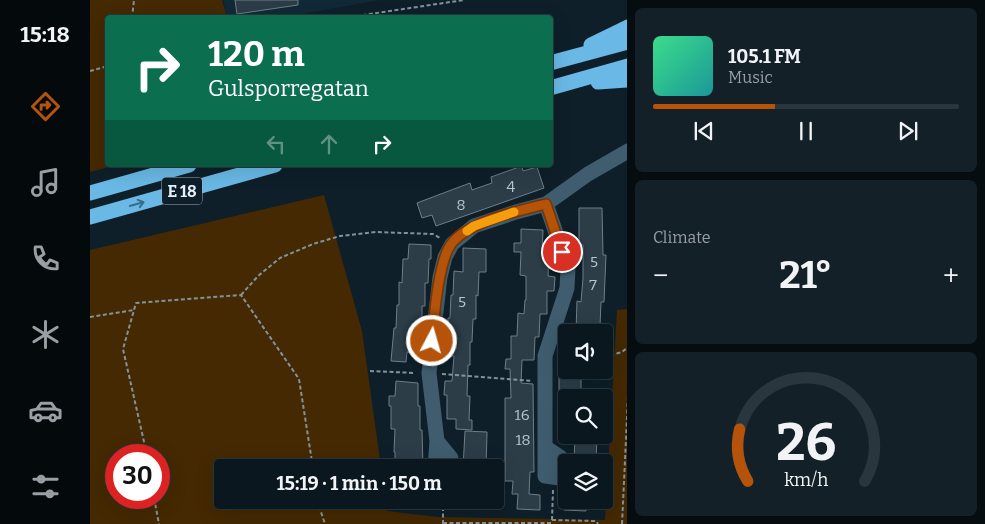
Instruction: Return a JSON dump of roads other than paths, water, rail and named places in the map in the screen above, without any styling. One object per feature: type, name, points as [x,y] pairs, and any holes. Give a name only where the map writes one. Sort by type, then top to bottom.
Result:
[{"type":"highway","points":[[554,62],[627,27]]},
{"type":"highway","points":[[554,62],[627,42]]},
{"type":"highway","points":[[553,87],[627,66]]},
{"type":"highway","points":[[566,84],[627,80]]},
{"type":"highway","name":"E 18","points":[[90,193],[182,167]]},
{"type":"highway","name":"E 18","points":[[90,217],[268,167]]},
{"type":"street","points":[[436,459],[437,441],[429,373],[440,277],[445,257],[452,244],[474,226],[546,204],[588,174],[627,152]]},
{"type":"street","points":[[546,204],[568,268],[567,288],[545,356],[545,476],[553,478]]},
{"type":"street","points":[[437,441],[451,459]]}]
